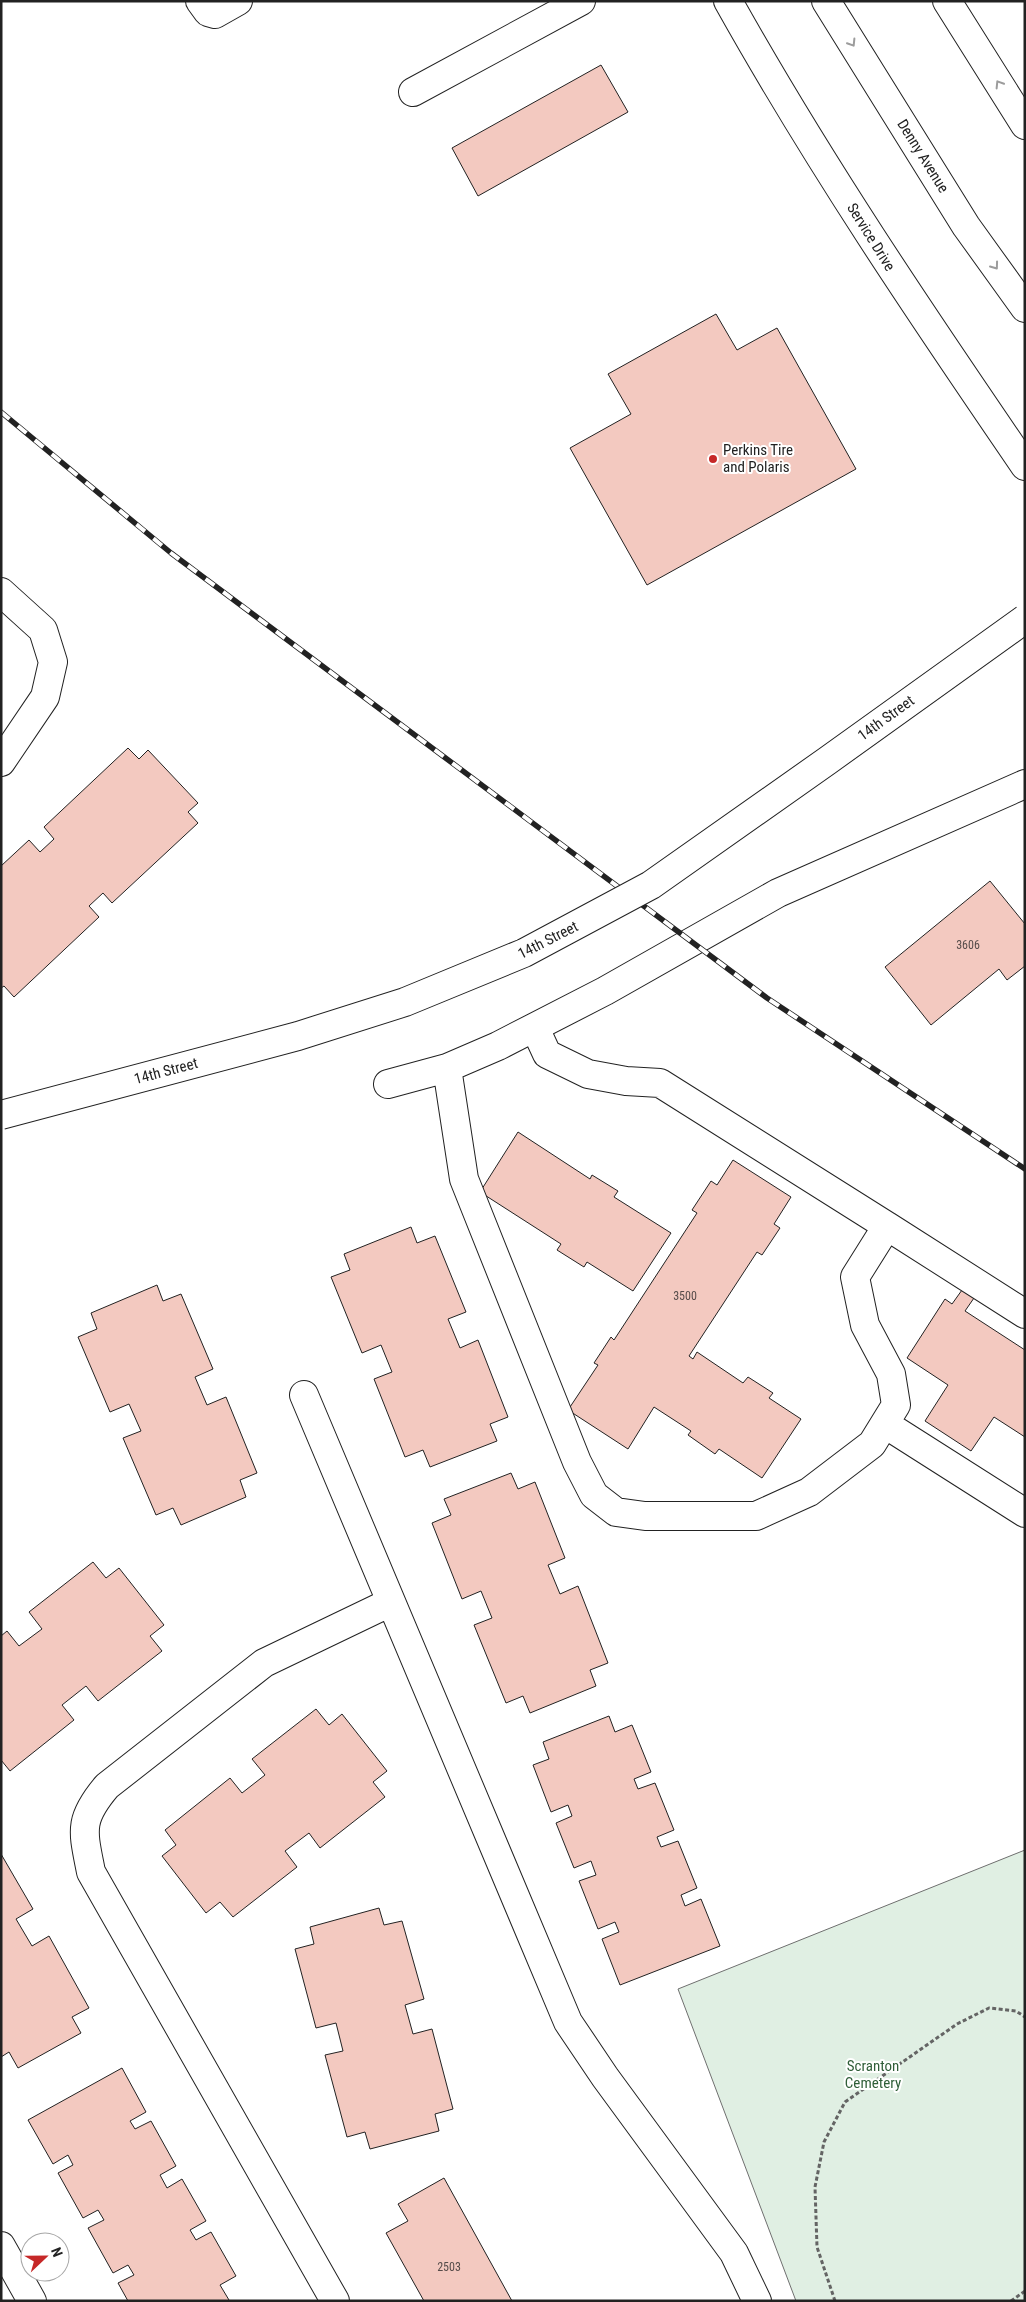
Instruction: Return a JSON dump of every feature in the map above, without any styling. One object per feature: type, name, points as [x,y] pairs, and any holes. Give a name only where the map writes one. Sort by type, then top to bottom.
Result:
[{"type":"street","points":[[200,1],[208,12],[215,14],[238,1]]},
{"type":"street","points":[[413,92],[581,1]]},
{"type":"street","name":"Service Drive","points":[[728,1],[764,67],[890,268],[1025,466]]},
{"type":"street","name":"Denny Avenue","points":[[826,1],[966,226],[1025,308]]},
{"type":"street","points":[[947,1],[1025,125]]},
{"type":"street","points":[[1,592],[42,630],[53,662],[45,697],[1,762]]},
{"type":"street","name":"14th Street","points":[[1,1115],[298,1036],[405,1002],[524,954],[651,885],[1025,619]]},
{"type":"street","points":[[388,1084],[447,1068],[535,1028],[605,991],[778,893],[1025,784]]},
{"type":"street","points":[[535,1028],[547,1054],[588,1074],[626,1081],[660,1082],[1025,1314]]},
{"type":"street","points":[[447,1068],[464,1179],[574,1453],[594,1495],[616,1512],[645,1516],[756,1516],[809,1492],[872,1444],[896,1405],[891,1374],[865,1325],[855,1276],[887,1226]]},
{"type":"street","points":[[304,1395],[568,2022],[605,2077],[734,2253],[756,2301]]},
{"type":"street","points":[[885,1424],[1025,1513]]},
{"type":"street","points":[[335,2301],[91,1872],[83,1832],[92,1804],[108,1786],[264,1663],[391,1602]]},
{"type":"street","points":[[1,2246],[32,2301]]},
{"type":"path","points":[[836,2301],[817,2247],[815,2187],[824,2142],[845,2102],[957,2024],[989,2008],[1016,2011],[1025,2017]]},
{"type":"path","points":[[1011,2301],[1025,2291]]},
{"type":"green space","name":"Scranton Cemetery","points":[[1025,1850],[1025,2301],[796,2301],[678,1989]]},
{"type":"building","points":[[601,65],[628,112],[478,196],[452,148]]},
{"type":"building","name":"Perkins Tire and Polaris","points":[[716,314],[737,350],[777,328],[856,469],[647,585],[570,448],[631,414],[608,374]]},
{"type":"building","points":[[128,748],[139,759],[148,750],[198,803],[188,812],[198,823],[112,903],[103,893],[89,906],[99,917],[14,997],[4,986],[1,988],[1,866],[29,840],[40,852],[54,839],[44,827]]},
{"type":"building","points":[[990,881],[1025,924],[1025,966],[1007,980],[999,969],[931,1025],[885,967]]},
{"type":"building","points":[[518,1132],[590,1179],[592,1175],[618,1191],[614,1197],[671,1233],[633,1291],[587,1262],[584,1267],[557,1250],[561,1244],[480,1192]]},
{"type":"building","points":[[733,1160],[791,1197],[774,1224],[780,1228],[762,1255],[757,1252],[689,1356],[693,1359],[697,1352],[743,1383],[748,1377],[773,1393],[769,1398],[801,1419],[762,1478],[719,1449],[715,1454],[688,1435],[691,1431],[654,1407],[628,1449],[568,1410],[598,1365],[594,1363],[611,1337],[614,1340],[697,1213],[692,1210],[711,1181],[717,1185]]},
{"type":"building","points":[[411,1227],[417,1243],[435,1236],[466,1312],[448,1319],[460,1348],[478,1340],[508,1417],[490,1424],[497,1441],[430,1467],[423,1450],[405,1457],[374,1379],[392,1372],[381,1345],[362,1353],[331,1277],[350,1270],[344,1254]]},
{"type":"building","points":[[157,1285],[163,1301],[181,1294],[213,1369],[195,1377],[207,1405],[226,1397],[257,1473],[240,1480],[246,1497],[181,1525],[173,1508],[156,1515],[123,1438],[141,1431],[129,1404],[110,1412],[78,1337],[97,1329],[91,1313]]},
{"type":"building","points":[[962,1290],[974,1298],[965,1311],[1025,1350],[1025,1437],[994,1417],[971,1451],[925,1421],[948,1385],[907,1358],[945,1299],[952,1304]]},
{"type":"building","points":[[511,1473],[518,1489],[535,1482],[565,1558],[548,1565],[560,1594],[578,1586],[608,1663],[590,1670],[596,1686],[530,1713],[523,1696],[506,1703],[474,1625],[492,1618],[481,1591],[462,1599],[432,1523],[451,1515],[444,1499]]},
{"type":"building","points":[[93,1562],[106,1578],[119,1568],[164,1625],[150,1636],[162,1651],[98,1701],[86,1686],[62,1705],[74,1720],[10,1771],[1,1760],[1,1636],[7,1631],[19,1646],[42,1629],[29,1612]]},
{"type":"building","points":[[316,1709],[329,1725],[342,1714],[387,1771],[373,1782],[385,1797],[320,1848],[309,1833],[285,1851],[297,1867],[233,1917],[220,1902],[206,1913],[162,1856],[176,1845],[165,1830],[230,1778],[242,1793],[265,1775],[252,1759]]},
{"type":"building","points":[[609,1716],[615,1732],[632,1725],[651,1772],[634,1779],[638,1789],[655,1783],[674,1830],[657,1837],[661,1847],[678,1841],[697,1888],[681,1895],[685,1906],[701,1899],[720,1946],[620,1985],[602,1939],[619,1932],[615,1922],[598,1929],[579,1881],[596,1875],[591,1861],[574,1868],[556,1823],[572,1816],[568,1805],[551,1812],[533,1765],[549,1759],[543,1742]]},
{"type":"building","points":[[1,1854],[33,1909],[16,1919],[32,1946],[49,1936],[89,2008],[72,2017],[81,2033],[18,2068],[9,2052],[1,2057]]},
{"type":"building","points":[[379,1908],[384,1925],[402,1921],[424,1999],[405,2005],[413,2034],[432,2029],[453,2109],[435,2114],[439,2131],[370,2149],[365,2132],[347,2137],[325,2055],[343,2051],[336,2023],[316,2028],[295,1949],[314,1944],[310,1927]]},
{"type":"building","points":[[122,2068],[146,2112],[130,2121],[135,2129],[151,2121],[176,2166],[160,2175],[167,2188],[182,2179],[206,2221],[190,2230],[196,2240],[211,2232],[236,2276],[220,2285],[229,2300],[227,2301],[128,2301],[118,2283],[134,2275],[128,2265],[113,2273],[88,2228],[104,2220],[98,2210],[83,2218],[58,2173],[73,2165],[68,2155],[53,2164],[28,2120]]},
{"type":"building","points":[[444,2178],[512,2301],[424,2301],[386,2233],[408,2221],[398,2204]]},
{"type":"railway","points":[[1,412],[171,553],[767,998],[1025,1169]]},
{"type":"place","name":"Perkins Tire and Polaris","points":[[713,459]]}]
